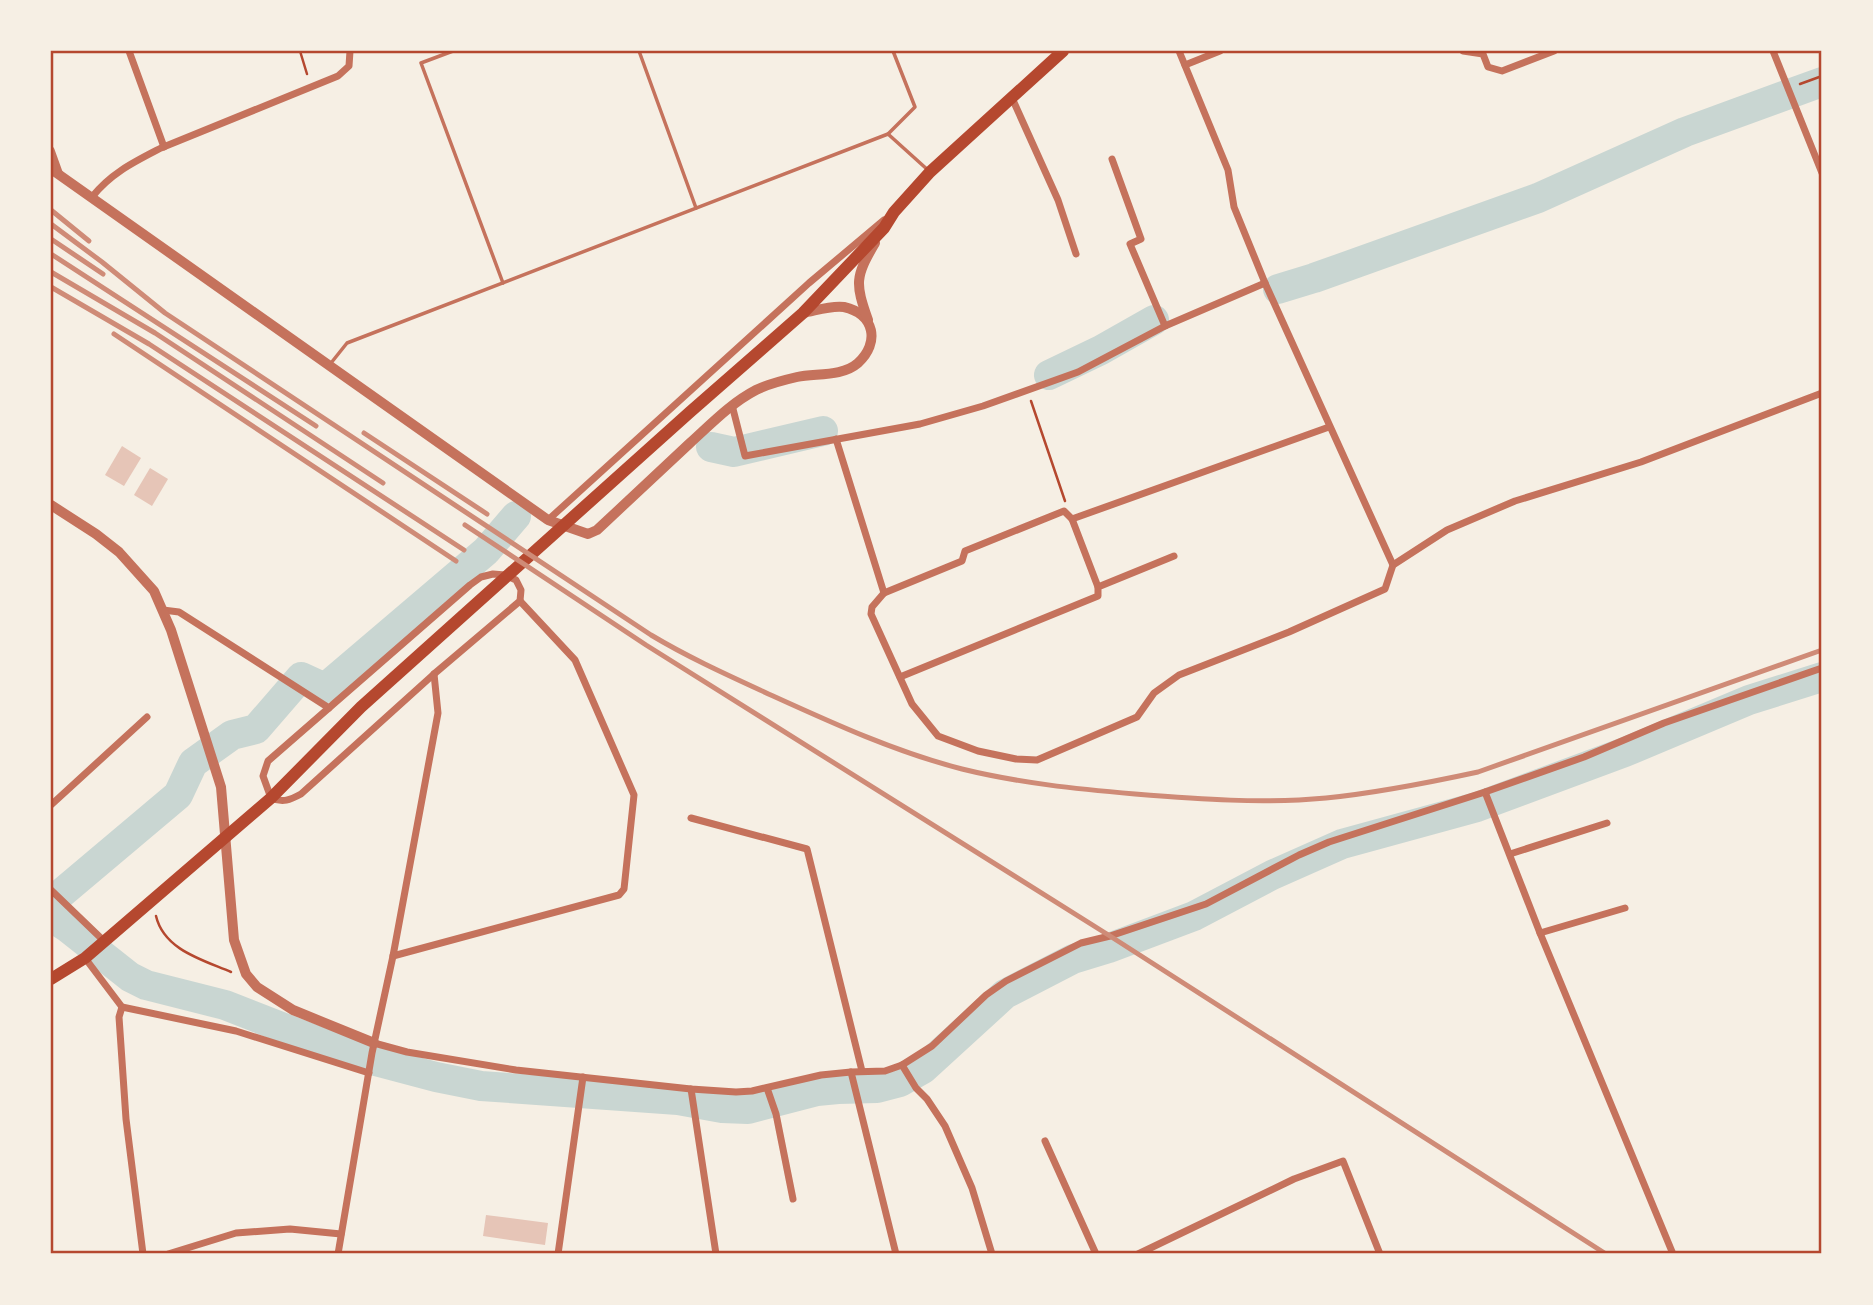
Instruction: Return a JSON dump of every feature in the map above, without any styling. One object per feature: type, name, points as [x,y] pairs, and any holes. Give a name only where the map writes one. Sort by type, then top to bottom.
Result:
[{"type":"main road","points":[[51,979],[86,958],[271,798],[360,707],[803,313],[884,228],[894,212],[930,172],[1063,51]]},
{"type":"street","points":[[130,51],[164,146]]},
{"type":"street","points":[[92,197],[104,182],[164,146],[338,76],[349,66],[350,51]]},
{"type":"street","points":[[1179,51],[1228,170],[1234,206],[1265,284],[1393,565]]},
{"type":"street","points":[[1185,65],[1220,51]]},
{"type":"street","points":[[1463,51],[1483,54],[1488,67],[1502,71],[1554,51]]},
{"type":"street","points":[[1773,51],[1822,173]]},
{"type":"street","points":[[1012,98],[1058,200],[1076,254]]},
{"type":"street","points":[[51,149],[61,176]]},
{"type":"street","points":[[1112,159],[1141,239],[1130,244],[1165,326]]},
{"type":"street","points":[[51,169],[548,520],[588,534],[597,530],[732,405],[758,389],[796,377],[837,373],[856,365],[866,354],[872,339],[870,324],[859,293],[859,279],[863,264],[884,228]]},
{"type":"street","points":[[548,520],[809,283],[894,212]]},
{"type":"street","points":[[732,405],[745,456],[920,424],[983,406],[1077,372],[1165,326],[1265,284]]},
{"type":"street","points":[[803,313],[843,307],[859,313],[870,324]]},
{"type":"street","points":[[900,677],[1098,596],[1098,587],[1072,519],[1064,511],[965,551],[962,561],[884,593],[872,607],[871,614],[912,704],[937,736],[978,751],[1016,759],[1037,760],[1138,717],[1154,694],[1179,675],[1289,632],[1385,589],[1393,565],[1447,530],[1516,501],[1641,462],[1822,393]]},
{"type":"street","points":[[1072,519],[1329,426]]},
{"type":"street","points":[[836,439],[884,593]]},
{"type":"street","points":[[52,506],[120,552],[154,591],[163,610],[221,787],[234,940],[246,974],[257,987],[293,1010],[373,1048],[582,1081],[692,1092],[768,1092],[821,1075],[904,1068],[932,1046],[986,995],[1006,981],[1081,943],[1206,904],[1329,842],[1584,757],[1664,723],[1822,667]]},
{"type":"street","points":[[1098,587],[1174,556]]},
{"type":"street","points":[[505,575],[516,580],[521,590],[520,601],[301,794],[292,800],[279,802],[271,798],[263,776],[268,761],[470,585],[481,577],[505,575]]},
{"type":"street","points":[[393,956],[619,895],[624,889],[634,795],[575,660],[520,601]]},
{"type":"street","points":[[163,610],[179,612],[329,708]]},
{"type":"street","points":[[338,1254],[373,1048],[393,956],[438,713],[434,674]]},
{"type":"street","points":[[51,805],[147,717]]},
{"type":"street","points":[[1485,792],[1540,933],[1673,1254]]},
{"type":"street","points":[[691,818],[807,849],[862,1071]]},
{"type":"street","points":[[1510,854],[1607,823]]},
{"type":"street","points":[[51,891],[104,941]]},
{"type":"street","points":[[1540,933],[1625,908]]},
{"type":"street","points":[[86,958],[122,1007],[236,1031],[369,1072]]},
{"type":"street","points":[[122,1007],[118,1017],[125,1107],[142,1254]]},
{"type":"street","points":[[904,1068],[944,1126],[972,1188],[992,1254]]},
{"type":"street","points":[[851,1072],[896,1254]]},
{"type":"street","points":[[558,1254],[582,1081]]},
{"type":"street","points":[[692,1092],[716,1254]]},
{"type":"street","points":[[768,1092],[776,1114],[793,1199]]},
{"type":"street","points":[[1045,1141],[1096,1254]]},
{"type":"street","points":[[1138,1254],[1294,1179],[1343,1161],[1380,1254]]},
{"type":"street","points":[[168,1254],[236,1233],[290,1229],[341,1234]]},
{"type":"lane","points":[[453,51],[421,63],[503,283]]},
{"type":"lane","points":[[639,51],[696,208]]},
{"type":"lane","points":[[329,365],[347,343],[888,134],[915,107],[893,51]]},
{"type":"lane","points":[[888,134],[930,172]]},
{"type":"path","points":[[300,51],[310,88]]},
{"type":"path","points":[[1788,87],[1822,76]]},
{"type":"path","points":[[1028,390],[1066,504],[1064,511]]},
{"type":"path","points":[[155,909],[165,935],[183,952],[233,973]]},
{"type":"building","points":[[122,446],[141,458],[124,486],[105,475]]},
{"type":"building","points":[[150,468],[168,479],[152,506],[134,495]]},
{"type":"building","points":[[486,1215],[548,1223],[545,1245],[483,1236]]},
{"type":"waterway","points":[[1278,289],[1538,198],[1685,132],[1822,82]]},
{"type":"waterway","points":[[1049,375],[1154,320]]},
{"type":"waterway","points":[[711,447],[734,452],[823,431]]},
{"type":"waterway","points":[[51,902],[178,795],[193,763],[232,735],[256,729],[301,677],[325,688],[486,551],[516,516]]},
{"type":"waterway","points":[[51,917],[130,977],[146,985],[225,1005],[353,1055],[481,1086],[678,1100],[722,1108],[748,1109],[817,1091],[877,1088],[900,1082],[923,1069],[1005,994],[1073,959],[1194,916],[1272,875],[1342,844],[1477,807],[1625,752],[1749,700],[1822,677]]},
{"type":"railway","points":[[51,210],[89,241]]},
{"type":"railway","points":[[51,224],[165,313],[651,635],[718,671],[834,723],[910,753],[962,769],[1070,788],[1207,799],[1302,800],[1364,793],[1478,772],[1822,650]]},
{"type":"railway","points":[[51,239],[103,274]]},
{"type":"railway","points":[[51,254],[316,426]]},
{"type":"railway","points":[[51,272],[155,333],[383,483]]},
{"type":"railway","points":[[51,287],[149,344],[464,550]]},
{"type":"railway","points":[[114,334],[456,561]]},
{"type":"railway","points":[[364,433],[487,514]]},
{"type":"railway","points":[[465,525],[646,645],[1110,936],[1606,1254]]}]
